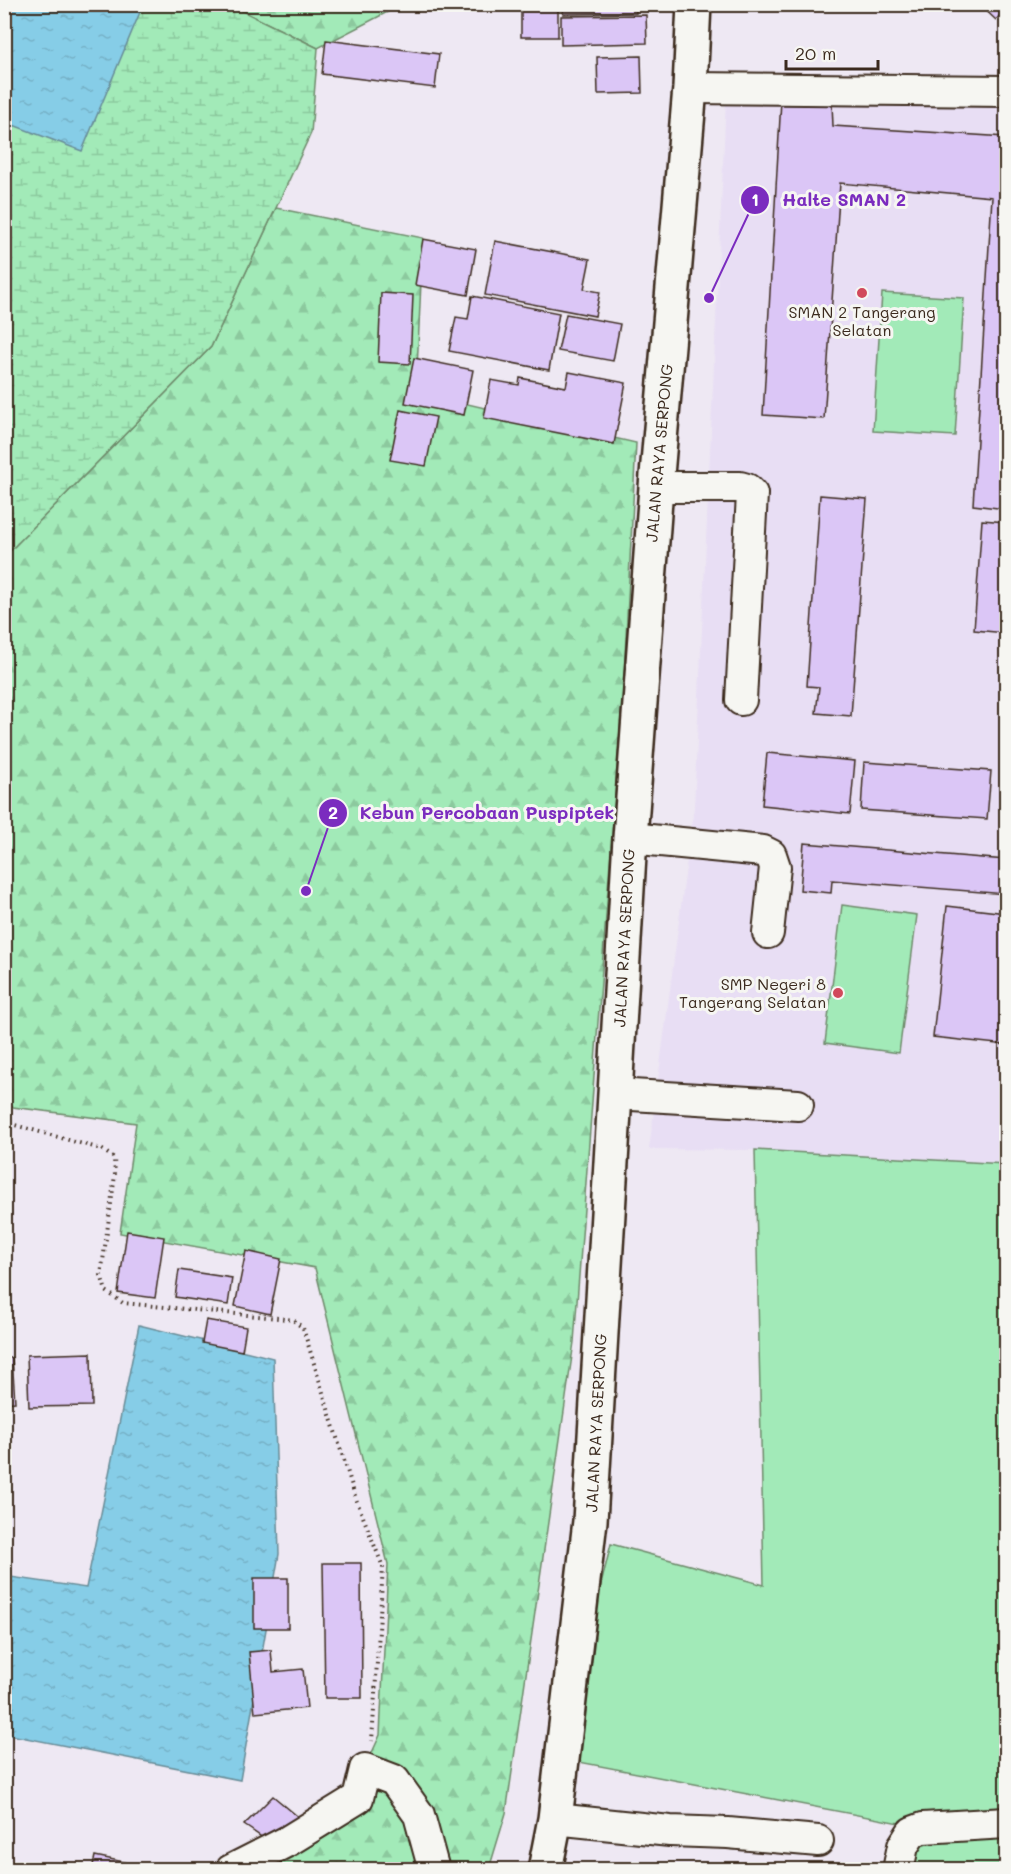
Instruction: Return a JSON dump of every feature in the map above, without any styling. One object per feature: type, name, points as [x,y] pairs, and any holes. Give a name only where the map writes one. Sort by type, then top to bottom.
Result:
[{"type":"main road","name":"JALAN RAYA SERPONG","points":[[545,1869],[555,1819],[590,1521],[630,838],[656,487],[690,88],[694,4]]},
{"type":"street","points":[[690,88],[1006,91]]},
{"type":"street","points":[[656,487],[740,488],[747,489],[752,494],[741,700]]},
{"type":"street","points":[[630,838],[763,851],[771,855],[775,867],[768,933]]},
{"type":"street","points":[[615,1094],[798,1105]]},
{"type":"street","points":[[231,1869],[288,1841],[358,1798],[365,1769],[394,1780],[419,1815],[434,1869]]},
{"type":"street","points":[[555,1819],[670,1831],[728,1833],[818,1841]]},
{"type":"street","points":[[898,1869],[903,1846],[907,1836],[912,1832],[923,1828],[1006,1823]]},
{"type":"path","points":[[4,1122],[101,1149],[114,1158],[115,1175],[101,1275],[106,1291],[123,1303],[293,1320],[303,1328],[356,1499],[383,1567],[374,1734],[365,1769]]},
{"type":"shaded area","name":"SMAN 2 Tangerang Selatan","points":[[726,98],[1006,98],[1006,1164],[755,1150],[649,1149],[694,807]]},
{"type":"green space","points":[[5,5],[230,5],[318,48],[311,133],[211,347],[5,556]]},
{"type":"green space","points":[[230,5],[401,5],[318,48]]},
{"type":"green space","points":[[276,208],[423,238],[416,392],[636,443],[624,676],[574,1342],[506,1813],[489,1869],[239,1869],[345,1812],[380,1735],[388,1564],[315,1268],[120,1233],[136,1123],[5,1106],[5,556],[211,347]]},
{"type":"green space","points":[[882,293],[964,298],[955,436],[873,431]]},
{"type":"green space","points":[[842,905],[917,915],[899,1053],[825,1043]]},
{"type":"green space","points":[[755,1150],[1006,1164],[1006,1869],[896,1869],[905,1824],[558,1758],[611,1544],[764,1585]]},
{"type":"water","points":[[4,5],[143,5],[82,151],[5,122]]},
{"type":"water","points":[[139,1325],[273,1358],[279,1554],[240,1780],[5,1734],[4,1576],[86,1588]]},
{"type":"building","points":[[521,4],[558,4],[558,37],[521,37]]},
{"type":"building","points":[[563,4],[636,4],[636,13],[563,14]]},
{"type":"building","points":[[979,4],[1006,4],[1006,8],[996,20]]},
{"type":"building","points":[[646,15],[647,43],[561,45],[561,16]]},
{"type":"building","points":[[326,40],[439,54],[435,88],[322,74]]},
{"type":"building","points":[[641,56],[642,93],[598,94],[597,57]]},
{"type":"building","points":[[781,100],[832,103],[833,126],[1006,137],[1006,509],[973,505],[992,197],[840,183],[824,419],[763,415]]},
{"type":"building","points":[[423,239],[476,249],[468,295],[415,285]]},
{"type":"building","points":[[495,241],[590,259],[584,289],[600,292],[595,316],[485,295]]},
{"type":"building","points":[[381,293],[413,295],[410,364],[378,362]]},
{"type":"building","points":[[472,296],[559,313],[549,370],[449,351],[456,317],[468,319]]},
{"type":"building","points":[[566,314],[620,324],[613,361],[558,351]]},
{"type":"building","points":[[414,358],[473,370],[464,415],[405,403]]},
{"type":"building","points":[[569,372],[626,383],[614,444],[484,418],[491,380],[519,385],[520,378],[566,387]]},
{"type":"building","points":[[400,410],[436,417],[426,466],[390,460]]},
{"type":"building","points":[[820,495],[867,499],[851,716],[816,713],[819,687],[807,686]]},
{"type":"building","points":[[982,520],[1006,522],[1006,633],[974,630]]},
{"type":"building","points":[[1006,738],[1006,812],[1002,812]]},
{"type":"building","points":[[767,753],[855,761],[850,814],[762,805]]},
{"type":"building","points":[[864,762],[991,771],[987,819],[861,810]]},
{"type":"building","points":[[804,843],[1006,860],[1006,894],[832,880],[831,893],[800,890]]},
{"type":"building","points":[[947,906],[1006,913],[1006,1045],[933,1037]]},
{"type":"building","points":[[127,1231],[164,1237],[155,1298],[118,1293]]},
{"type":"building","points":[[246,1251],[281,1259],[270,1314],[235,1306]]},
{"type":"building","points":[[179,1270],[232,1278],[228,1305],[175,1297]]},
{"type":"building","points":[[206,1320],[246,1327],[242,1351],[202,1343]]},
{"type":"building","points":[[91,1353],[92,1406],[29,1407],[27,1355]]},
{"type":"building","points":[[4,1358],[12,1358],[15,1402],[4,1403]]},
{"type":"building","points":[[323,1563],[361,1563],[362,1698],[325,1698]]},
{"type":"building","points":[[254,1578],[288,1578],[288,1628],[254,1628]]},
{"type":"building","points":[[271,1650],[273,1672],[303,1669],[307,1708],[255,1713],[249,1652]]},
{"type":"building","points":[[273,1796],[303,1821],[269,1842],[244,1825]]},
{"type":"building","points":[[95,1856],[129,1863],[127,1870],[92,1870]]},
{"type":"place","name":"SMAN 2 Tangerang Selatan","points":[[862,293]]},
{"type":"place","name":"Halte SMAN 2","points":[[709,298]]},
{"type":"place","name":"Kebun Percobaan Puspiptek","points":[[306,891]]},
{"type":"place","name":"SMP Negeri 8 Tangerang Selatan","points":[[838,993]]}]
